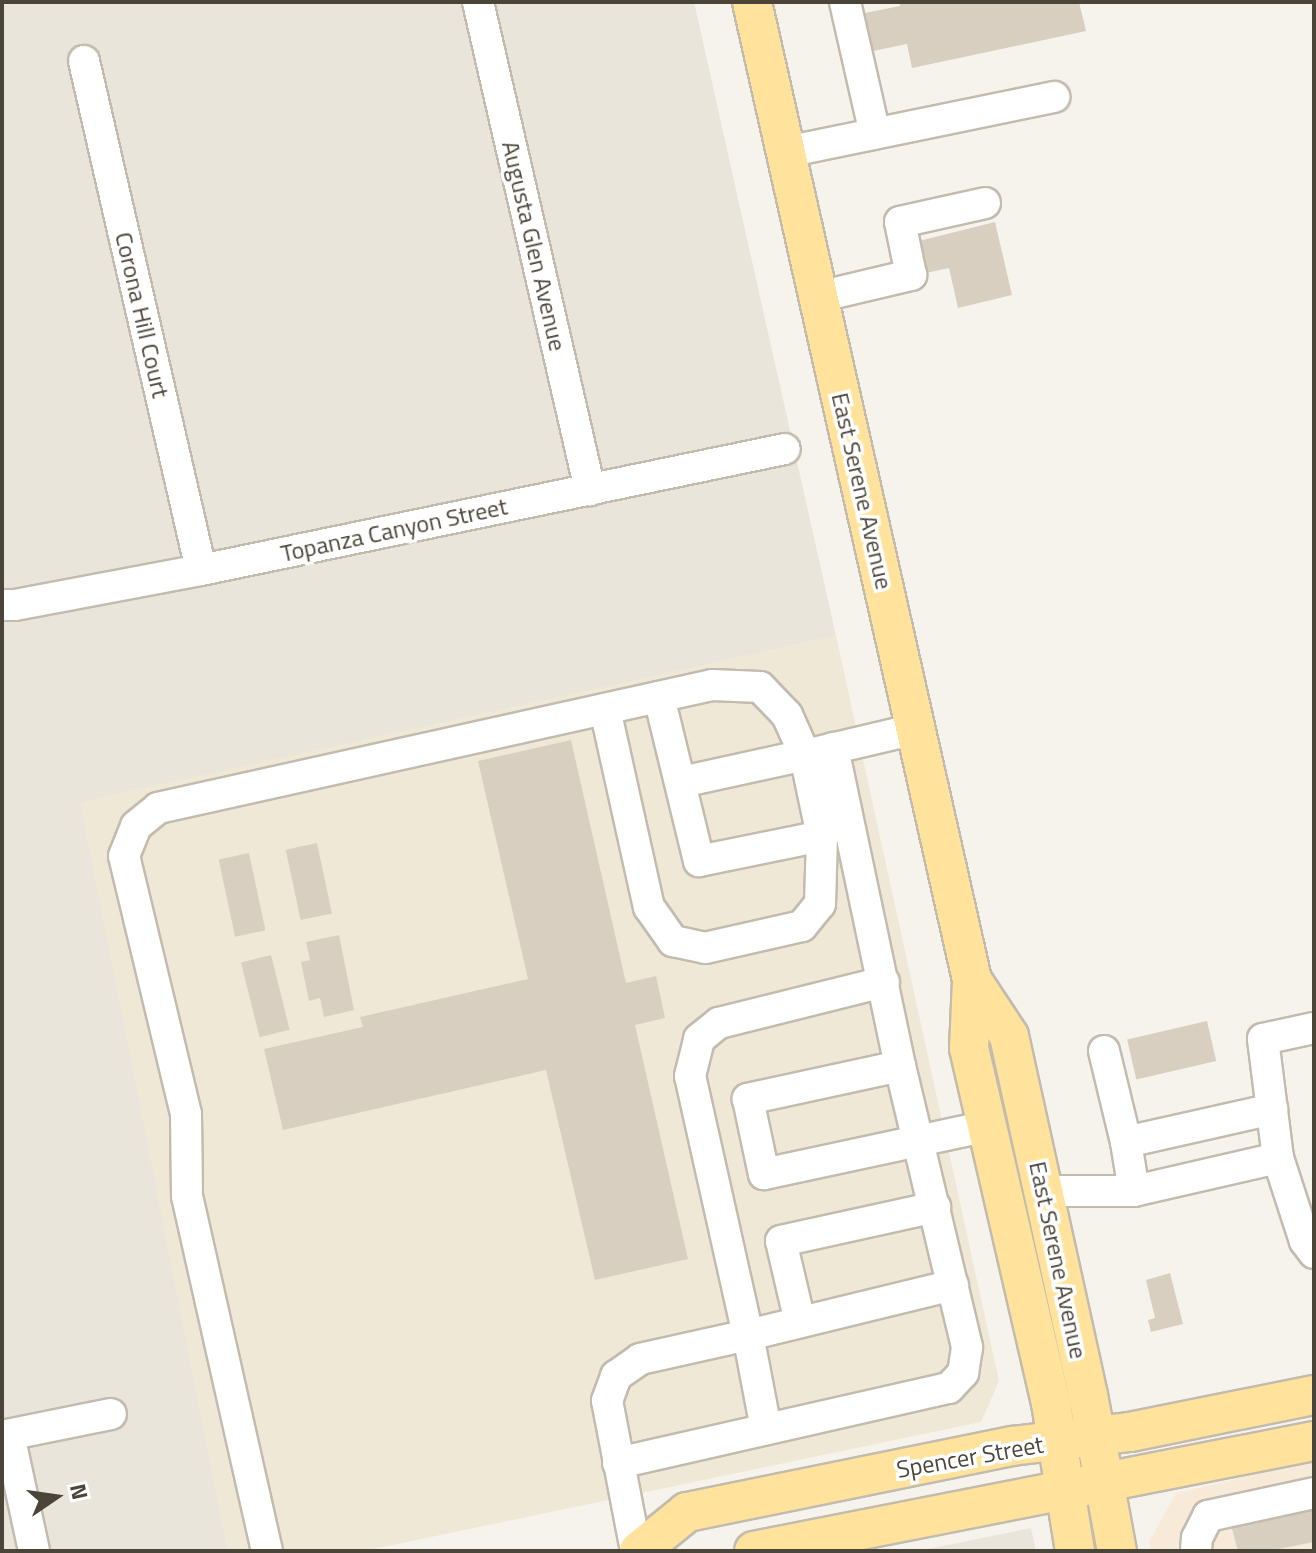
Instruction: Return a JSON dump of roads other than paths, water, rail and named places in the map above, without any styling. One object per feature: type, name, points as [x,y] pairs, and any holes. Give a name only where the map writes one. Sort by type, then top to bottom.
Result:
[{"type":"main road","name":"East Serene Avenue","points":[[758,3],[786,152],[972,980],[969,1048],[1057,1441],[1075,1551]]},
{"type":"main road","name":"East Serene Avenue","points":[[972,980],[1009,1036],[1117,1551]]},
{"type":"main road","name":"Spencer Street","points":[[638,1551],[687,1512],[1012,1446],[1094,1437],[1314,1395]]},
{"type":"main road","name":"Spencer Street","points":[[754,1551],[1314,1441]]},
{"type":"street","name":"Augusta Glen Avenue","points":[[478,2],[590,490]]},
{"type":"street","points":[[845,2],[875,134]]},
{"type":"street","name":"Corona Hill Court","points":[[84,61],[201,570]]},
{"type":"street","points":[[786,152],[1054,97]]},
{"type":"street","points":[[818,297],[911,275],[900,222],[985,203]]},
{"type":"street","name":"Topanza Canyon Street","points":[[2,605],[201,570],[785,449]]},
{"type":"street","points":[[267,1551],[187,1196],[186,1114],[124,856],[136,826],[158,808],[712,685],[760,687],[819,752],[884,982],[900,1066],[967,1347],[963,1373],[949,1388],[618,1463]]},
{"type":"street","points":[[659,697],[699,861],[822,836]]},
{"type":"street","points":[[605,709],[649,907],[673,941],[705,948],[802,926],[820,904],[822,836],[819,752]]},
{"type":"street","points":[[681,782],[916,729]]},
{"type":"street","points":[[766,1429],[690,1076],[699,1039],[719,1023],[884,982]]},
{"type":"street","points":[[1314,1028],[1263,1039],[1278,1158],[1305,1241],[1314,1253]]},
{"type":"street","points":[[1104,1051],[1126,1142],[1134,1191]]},
{"type":"street","points":[[764,1174],[748,1099],[900,1066]]},
{"type":"street","points":[[1126,1142],[1272,1109]]},
{"type":"street","points":[[716,1186],[988,1126]]},
{"type":"street","points":[[1043,1191],[1134,1191],[1278,1158]]},
{"type":"street","points":[[800,1322],[781,1241],[935,1207]]},
{"type":"street","points":[[638,1551],[607,1401],[616,1376],[640,1359],[953,1285]]},
{"type":"street","points":[[34,1551],[6,1436],[111,1414]]},
{"type":"street","points":[[1196,1551],[1197,1538],[1208,1516],[1314,1493]]}]
